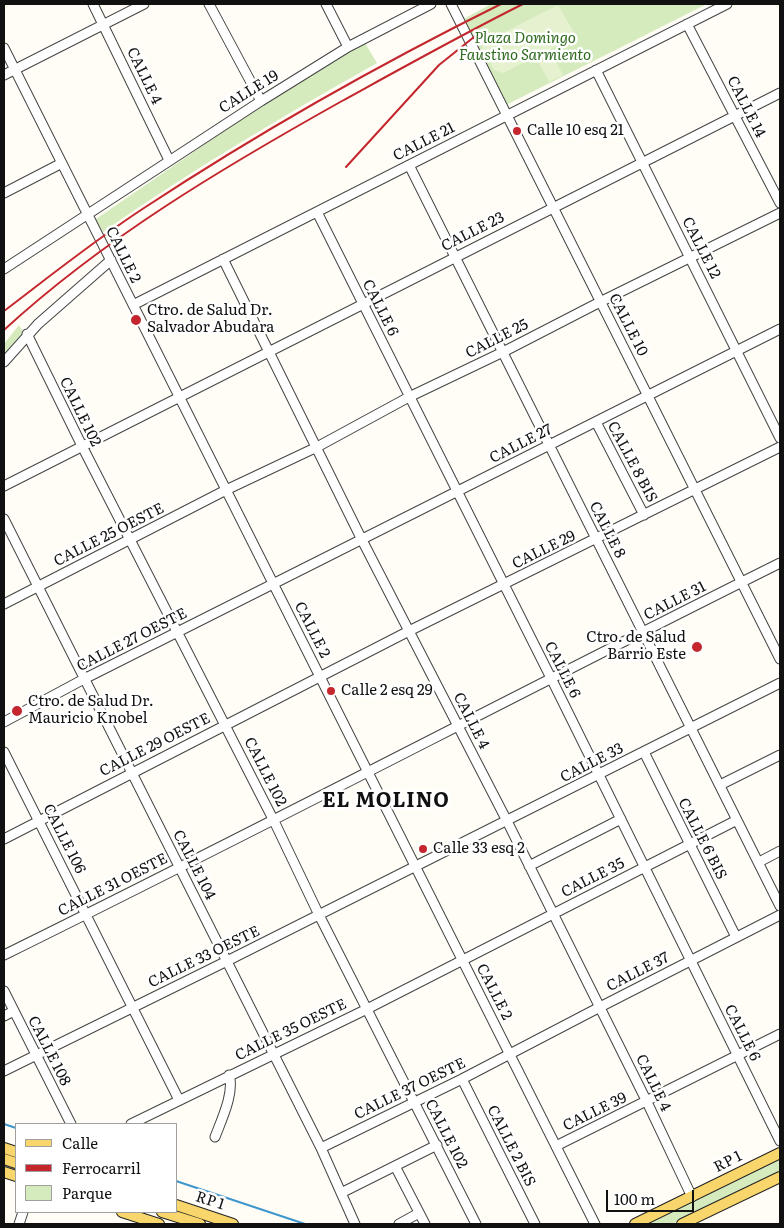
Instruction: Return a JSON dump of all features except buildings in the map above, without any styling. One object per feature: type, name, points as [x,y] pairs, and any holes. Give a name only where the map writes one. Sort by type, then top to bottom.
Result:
[{"type":"main road","name":"RP 1","points":[[635,1224],[780,1153]]},
{"type":"main road","points":[[682,1224],[780,1177]]},
{"type":"main road","name":"RP 1","points":[[178,1206],[234,1224]]},
{"type":"main road","points":[[125,1213],[159,1224]]},
{"type":"main road","name":"RP 1","points":[[165,1213],[200,1224]]},
{"type":"street","name":"CALLE 4","points":[[93,4],[169,160]]},
{"type":"street","points":[[4,75],[144,4]]},
{"type":"street","points":[[209,4],[261,101]]},
{"type":"street","points":[[326,4],[348,47]]},
{"type":"street","name":"CALLE 19","points":[[4,269],[169,160],[348,47],[431,4]]},
{"type":"street","name":"CALLE 10","points":[[451,4],[780,659]]},
{"type":"street","name":"CALLE 21","points":[[133,305],[727,4]]},
{"type":"street","name":"CALLE 14","points":[[688,24],[780,203]]},
{"type":"street","name":"CALLE 2","points":[[4,48],[595,1224]]},
{"type":"street","name":"CALLE 12","points":[[596,70],[780,438]]},
{"type":"street","name":"CALLE 23","points":[[4,486],[780,93]]},
{"type":"street","points":[[4,193],[62,163]]},
{"type":"street","name":"CALLE 8","points":[[409,165],[780,906]]},
{"type":"street","name":"CALLE 6","points":[[317,212],[599,774],[780,1141]]},
{"type":"street","name":"CALLE 25","points":[[226,490],[317,447],[409,397],[780,214]]},
{"type":"street","name":"CALLE 4","points":[[223,259],[267,352],[317,447],[362,540],[507,821],[692,1197]]},
{"type":"street","points":[[4,362],[27,334],[111,260]]},
{"type":"street","name":"CALLE 27","points":[[273,584],[780,328]]},
{"type":"street","name":"CALLE 102","points":[[27,334],[82,446],[226,725],[319,915],[476,1224]]},
{"type":"street","name":"CALLE 8 BIS","points":[[596,422],[644,515]]},
{"type":"street","name":"CALLE 29","points":[[320,677],[780,447]]},
{"type":"street","name":"CALLE 25 OESTE","points":[[4,604],[226,490]]},
{"type":"street","name":"CALLE 104","points":[[4,520],[322,1148],[355,1224]]},
{"type":"street","name":"CALLE 31","points":[[368,772],[780,564]]},
{"type":"street","name":"CALLE 27 OESTE","points":[[4,722],[273,584]]},
{"type":"street","name":"CALLE 29 OESTE","points":[[4,840],[320,677]]},
{"type":"street","name":"CALLE 33","points":[[415,867],[780,683]]},
{"type":"street","name":"CALLE 106","points":[[4,752],[178,1100]]},
{"type":"street","name":"CALLE 6 BIS","points":[[644,752],[736,938]]},
{"type":"street","points":[[720,785],[780,757]]},
{"type":"street","name":"CALLE 31 OESTE","points":[[4,955],[274,821],[368,772]]},
{"type":"street","points":[[529,866],[621,819]]},
{"type":"street","name":"CALLE 35","points":[[462,960],[737,820]]},
{"type":"street","points":[[758,862],[780,851]]},
{"type":"street","name":"CALLE 33 OESTE","points":[[4,1070],[415,867]]},
{"type":"street","name":"CALLE 37","points":[[510,1054],[780,915]]},
{"type":"street","name":"CALLE 35 OESTE","points":[[133,1123],[275,1055],[462,960]]},
{"type":"street","name":"CALLE 108","points":[[4,990],[70,1123]]},
{"type":"street","points":[[4,1016],[14,1011]]},
{"type":"street","name":"CALLE 39","points":[[556,1146],[780,1034]]},
{"type":"street","name":"CALLE 37 OESTE","points":[[322,1148],[510,1054]]},
{"type":"street","points":[[215,1137],[230,1093],[231,1081],[229,1076]]},
{"type":"street","name":"CALLE 2 BIS","points":[[462,1079],[535,1224]]},
{"type":"street","points":[[342,1193],[437,1145]]},
{"type":"street","points":[[395,1166],[425,1224]]},
{"type":"street","points":[[399,1224],[419,1213]]},
{"type":"green space","name":"Plaza Domingo Faustino Sarmiento","points":[[491,4],[707,4],[506,105],[462,20]]},
{"type":"green space","points":[[558,5],[576,36],[503,73],[494,70],[481,44]]},
{"type":"green space","points":[[365,43],[377,63],[238,144],[103,232],[96,219],[249,114]]},
{"type":"green space","points":[[553,56],[563,75],[549,82],[539,63]]},
{"type":"green space","points":[[19,325],[23,332],[4,355],[4,344]]},
{"type":"green space","points":[[780,1157],[780,1171],[672,1224],[647,1224]]},
{"type":"waterway","points":[[4,1124],[15,1128]]},
{"type":"waterway","points":[[178,1182],[305,1224]]},
{"type":"railway","points":[[4,311],[126,220],[187,180],[319,101],[409,51],[501,4]]},
{"type":"railway","points":[[4,330],[42,296],[82,265],[166,206],[210,178],[342,101],[523,4]]},
{"type":"railway","points":[[346,167],[439,65],[479,33]]},
{"type":"place","name":"Calle 10 esq 21","points":[[517,131]]},
{"type":"place","name":"Ctro. de Salud Dr. Salvador Abudara","points":[[136,320]]},
{"type":"place","name":"Ctro. de Salud Barrio Este","points":[[697,647]]},
{"type":"place","name":"Calle 2 esq 29","points":[[331,691]]},
{"type":"place","name":"Ctro. de Salud Dr. Mauricio Knobel","points":[[17,711]]},
{"type":"place","name":"Calle 33 esq 2","points":[[423,849]]},
{"type":"district","name":"EL MOLINO","points":[[386,801]]}]
